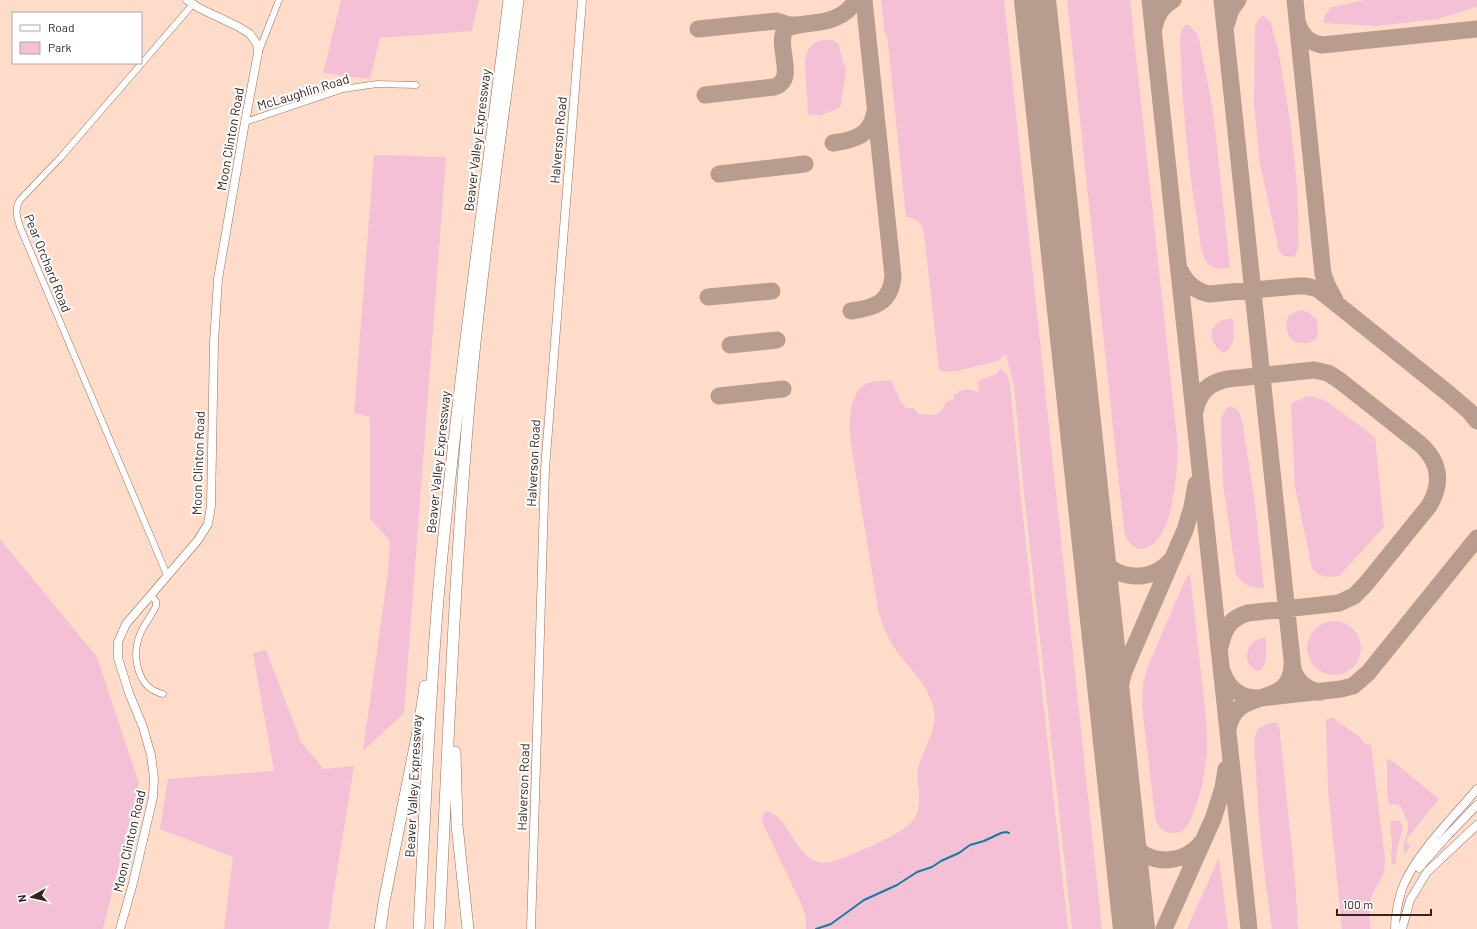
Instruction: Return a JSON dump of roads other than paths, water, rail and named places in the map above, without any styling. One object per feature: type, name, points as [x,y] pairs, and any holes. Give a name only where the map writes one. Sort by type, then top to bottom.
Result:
[{"type":"highway","name":"Beaver Valley Expressway","points":[[420,929],[431,704],[439,589],[463,359],[509,0]]},
{"type":"highway","name":"Beaver Valley Expressway","points":[[439,929],[458,568],[469,405],[477,322],[518,0]]},
{"type":"highway","points":[[458,568],[455,778],[457,833],[468,929]]},
{"type":"highway","points":[[380,929],[420,721],[439,589]]},
{"type":"street","points":[[258,53],[279,0]]},
{"type":"street","name":"Halverson Road","points":[[531,929],[544,475],[582,0]]},
{"type":"street","points":[[190,2],[250,34],[257,44],[258,53]]},
{"type":"street","name":"Pear Orchard Road","points":[[142,60],[190,2]]},
{"type":"street","name":"Moon Clinton Road","points":[[120,929],[133,883],[153,797],[154,778],[151,755],[143,728],[119,664],[117,647],[125,626],[150,594],[202,535],[208,524],[210,512],[216,297],[258,53]]},
{"type":"street","name":"Pear Orchard Road","points":[[139,64],[61,158],[20,200],[16,207],[16,216],[167,575]]},
{"type":"street","name":"McLaughlin Road","points":[[245,122],[343,89],[376,84],[416,85]]},
{"type":"street","points":[[150,594],[156,601],[156,606],[140,634],[137,646],[137,661],[144,683],[153,690],[163,694]]},
{"type":"street","points":[[1395,929],[1395,918],[1404,885],[1414,866],[1431,843],[1477,789]]},
{"type":"street","points":[[1400,899],[1422,864],[1477,805]]},
{"type":"street","points":[[1402,929],[1410,900],[1427,872],[1477,825]]},
{"type":"waterway","points":[[816,929],[831,924],[864,900],[897,885],[917,872],[932,867],[959,853],[970,845],[984,841],[1001,833],[1009,833]]}]
